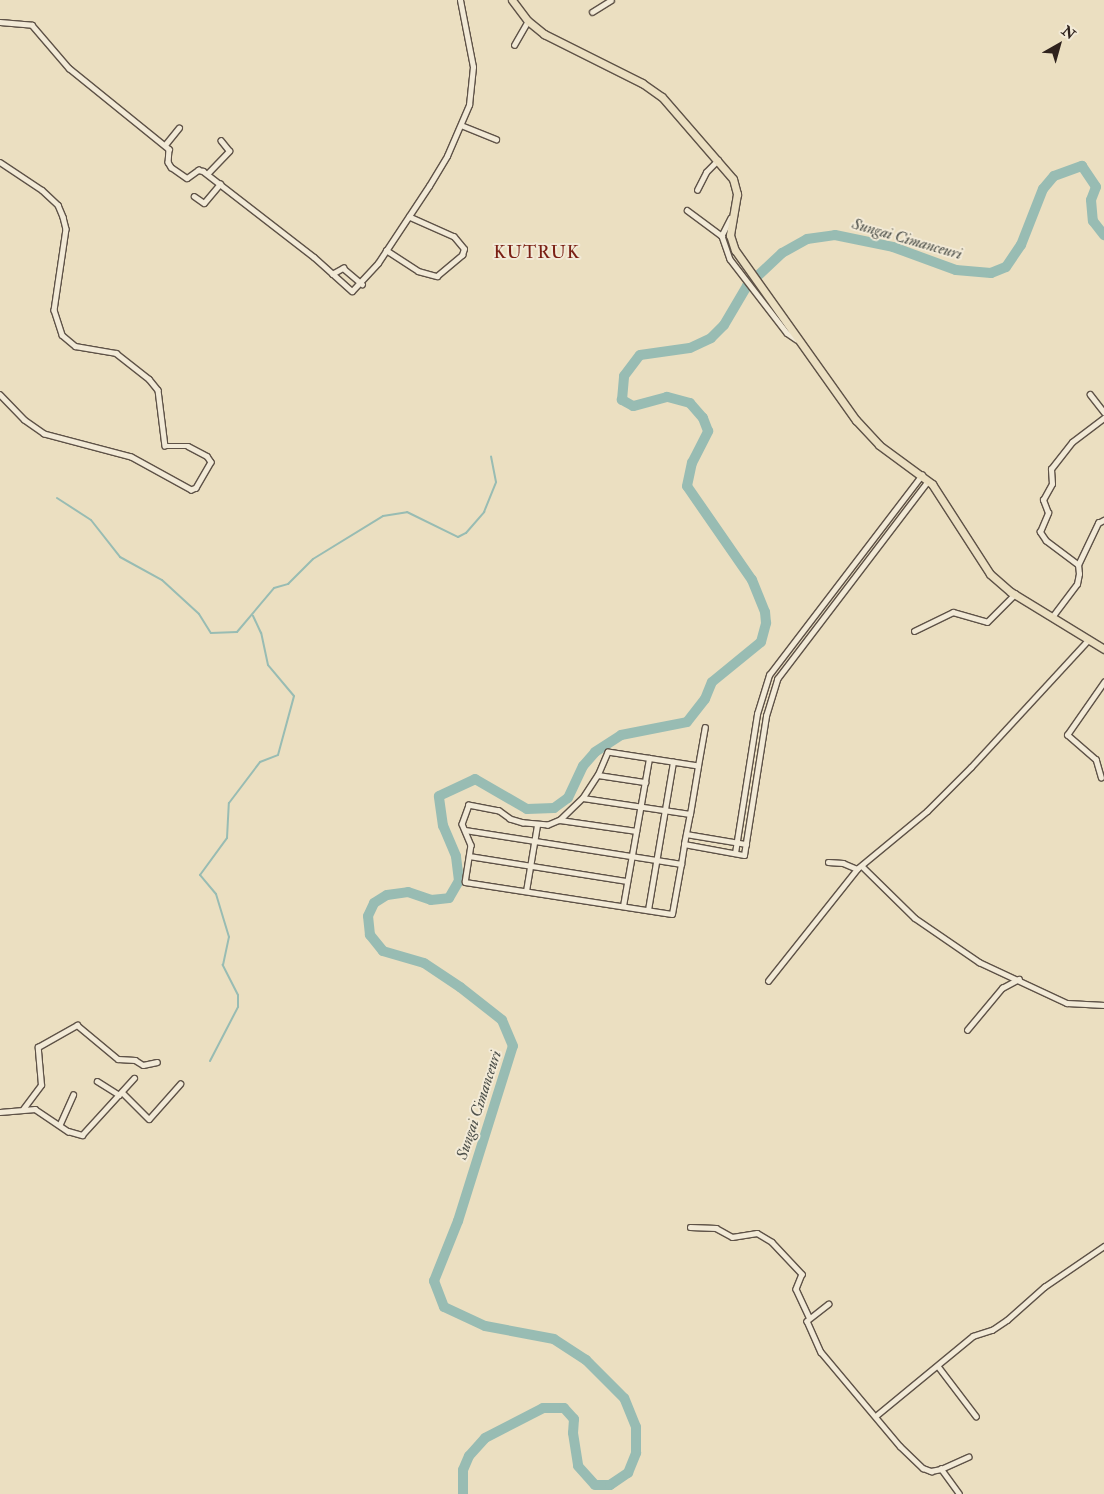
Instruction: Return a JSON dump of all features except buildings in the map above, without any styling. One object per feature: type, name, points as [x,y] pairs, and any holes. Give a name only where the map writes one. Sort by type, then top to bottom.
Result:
[{"type":"main road","points":[[512,0],[528,21],[552,38],[657,92],[718,160],[736,188],[730,218],[731,239],[755,284],[872,439],[928,481],[990,574],[1015,594],[1104,649]]},
{"type":"street","points":[[0,22],[32,25],[66,64],[170,151],[169,164],[178,173],[187,178],[200,170],[208,174],[352,292],[362,284],[409,217],[441,167],[461,125],[473,80],[460,0]]},
{"type":"street","points":[[592,12],[611,0]]},
{"type":"street","points":[[514,45],[528,21]]},
{"type":"street","points":[[461,125],[496,139]]},
{"type":"street","points":[[165,146],[180,128]]},
{"type":"street","points":[[208,174],[229,151],[221,141]]},
{"type":"street","points":[[696,190],[706,172],[718,160]]},
{"type":"street","points":[[0,162],[42,190],[58,205],[63,217],[66,229],[54,310],[62,335],[75,346],[116,353],[150,379],[158,390],[165,446],[188,446],[207,456],[211,462],[196,488],[191,490],[131,457],[44,434],[24,420],[0,395]]},
{"type":"street","points":[[194,196],[204,203],[220,184]]},
{"type":"street","points":[[687,210],[722,236],[730,259],[755,284]]},
{"type":"street","points":[[386,250],[418,271],[437,276],[462,256],[464,249],[454,236],[409,217]]},
{"type":"street","points":[[722,236],[730,218]]},
{"type":"street","points":[[332,274],[343,268],[362,284]]},
{"type":"street","points":[[1090,394],[1104,412]]},
{"type":"street","points":[[1078,565],[1040,534],[1048,513],[1043,499],[1052,484],[1051,469],[1057,458],[1104,418]]},
{"type":"street","points":[[735,853],[757,714],[769,675],[922,475]]},
{"type":"street","points":[[684,844],[744,854],[766,716],[777,679],[928,481]]},
{"type":"street","points":[[1052,617],[1077,584],[1078,565],[1098,524],[1104,520]]},
{"type":"street","points":[[914,631],[953,612],[986,622],[1015,594]]},
{"type":"street","points":[[768,981],[857,869],[927,811],[971,767],[1088,640]]},
{"type":"street","points":[[1101,778],[1096,760],[1067,734],[1104,682]]},
{"type":"street","points":[[636,831],[560,820],[537,825],[510,819],[499,811],[469,805],[462,824],[471,845],[465,882],[672,914],[705,728]]},
{"type":"street","points":[[560,820],[583,798],[598,775],[608,752],[698,766]]},
{"type":"street","points":[[622,906],[649,758]]},
{"type":"street","points":[[648,910],[673,762]]},
{"type":"street","points":[[598,775],[644,782]]},
{"type":"street","points":[[583,798],[690,814]]},
{"type":"street","points":[[526,891],[537,825]]},
{"type":"street","points":[[465,830],[681,864]]},
{"type":"street","points":[[686,834],[746,844]]},
{"type":"street","points":[[469,856],[627,881]]},
{"type":"street","points":[[828,862],[839,862],[857,869]]},
{"type":"street","points":[[862,866],[915,918],[956,949],[1071,1004],[1104,1005]]},
{"type":"street","points":[[967,1030],[1002,988],[1019,979]]},
{"type":"street","points":[[23,1109],[41,1085],[38,1048],[76,1025],[118,1059],[135,1060],[143,1065],[157,1062]]},
{"type":"street","points":[[0,1112],[23,1109],[43,1112],[75,1134],[85,1134],[134,1078]]},
{"type":"street","points":[[96,1081],[121,1093],[149,1120],[180,1084]]},
{"type":"street","points":[[60,1124],[73,1095]]},
{"type":"street","points":[[690,1227],[716,1228],[732,1237],[757,1233],[772,1242],[802,1274],[796,1289],[810,1317]]},
{"type":"street","points":[[876,1415],[938,1366],[972,1336],[992,1330],[1008,1320],[1044,1287],[1104,1246]]},
{"type":"street","points":[[829,1304],[810,1317],[807,1325],[820,1352],[876,1415],[900,1446],[919,1465],[930,1471],[941,1469],[968,1457]]},
{"type":"street","points":[[938,1366],[976,1416]]},
{"type":"street","points":[[941,1469],[959,1494]]},
{"type":"waterway","name":"Sungai Cimanceuri","points":[[463,1494],[463,1470],[469,1456],[485,1438],[543,1408],[564,1408],[574,1419],[573,1433],[578,1466],[595,1485],[610,1485],[628,1473],[636,1453],[636,1427],[624,1398],[586,1360],[554,1339],[485,1326],[444,1307],[434,1281],[458,1221],[513,1046],[502,1020],[460,987],[424,963],[383,951],[370,935],[368,916],[374,903],[387,895],[408,892],[431,900],[449,898],[459,881],[456,856],[443,826],[439,796],[475,779],[527,809],[554,808],[568,798],[583,766],[595,752],[621,735],[687,722],[705,699],[712,682],[761,642],[766,623],[765,612],[752,580],[687,486],[692,463],[708,431],[703,418],[690,403],[667,397],[633,406],[622,400],[624,376],[640,355],[690,348],[711,338],[724,325],[747,286],[782,253],[807,239],[835,235],[893,247],[956,270],[991,273],[1006,267],[1021,245],[1043,189],[1054,176],[1082,166],[1096,187],[1091,200],[1093,221],[1104,235]]},
{"type":"waterway","points":[[57,498],[91,520],[120,557],[162,580],[199,614],[211,633],[237,632],[274,588],[288,584],[313,559],[383,516],[407,512],[458,537],[466,533],[484,512],[496,482],[491,456]]},
{"type":"waterway","points":[[210,1061],[238,1007],[238,995],[223,965],[229,937],[216,894],[200,875],[227,838],[229,803],[260,762],[278,755],[294,696],[268,665],[261,633],[253,616]]},
{"type":"district","name":"KUTRUK","points":[[537,253]]}]
